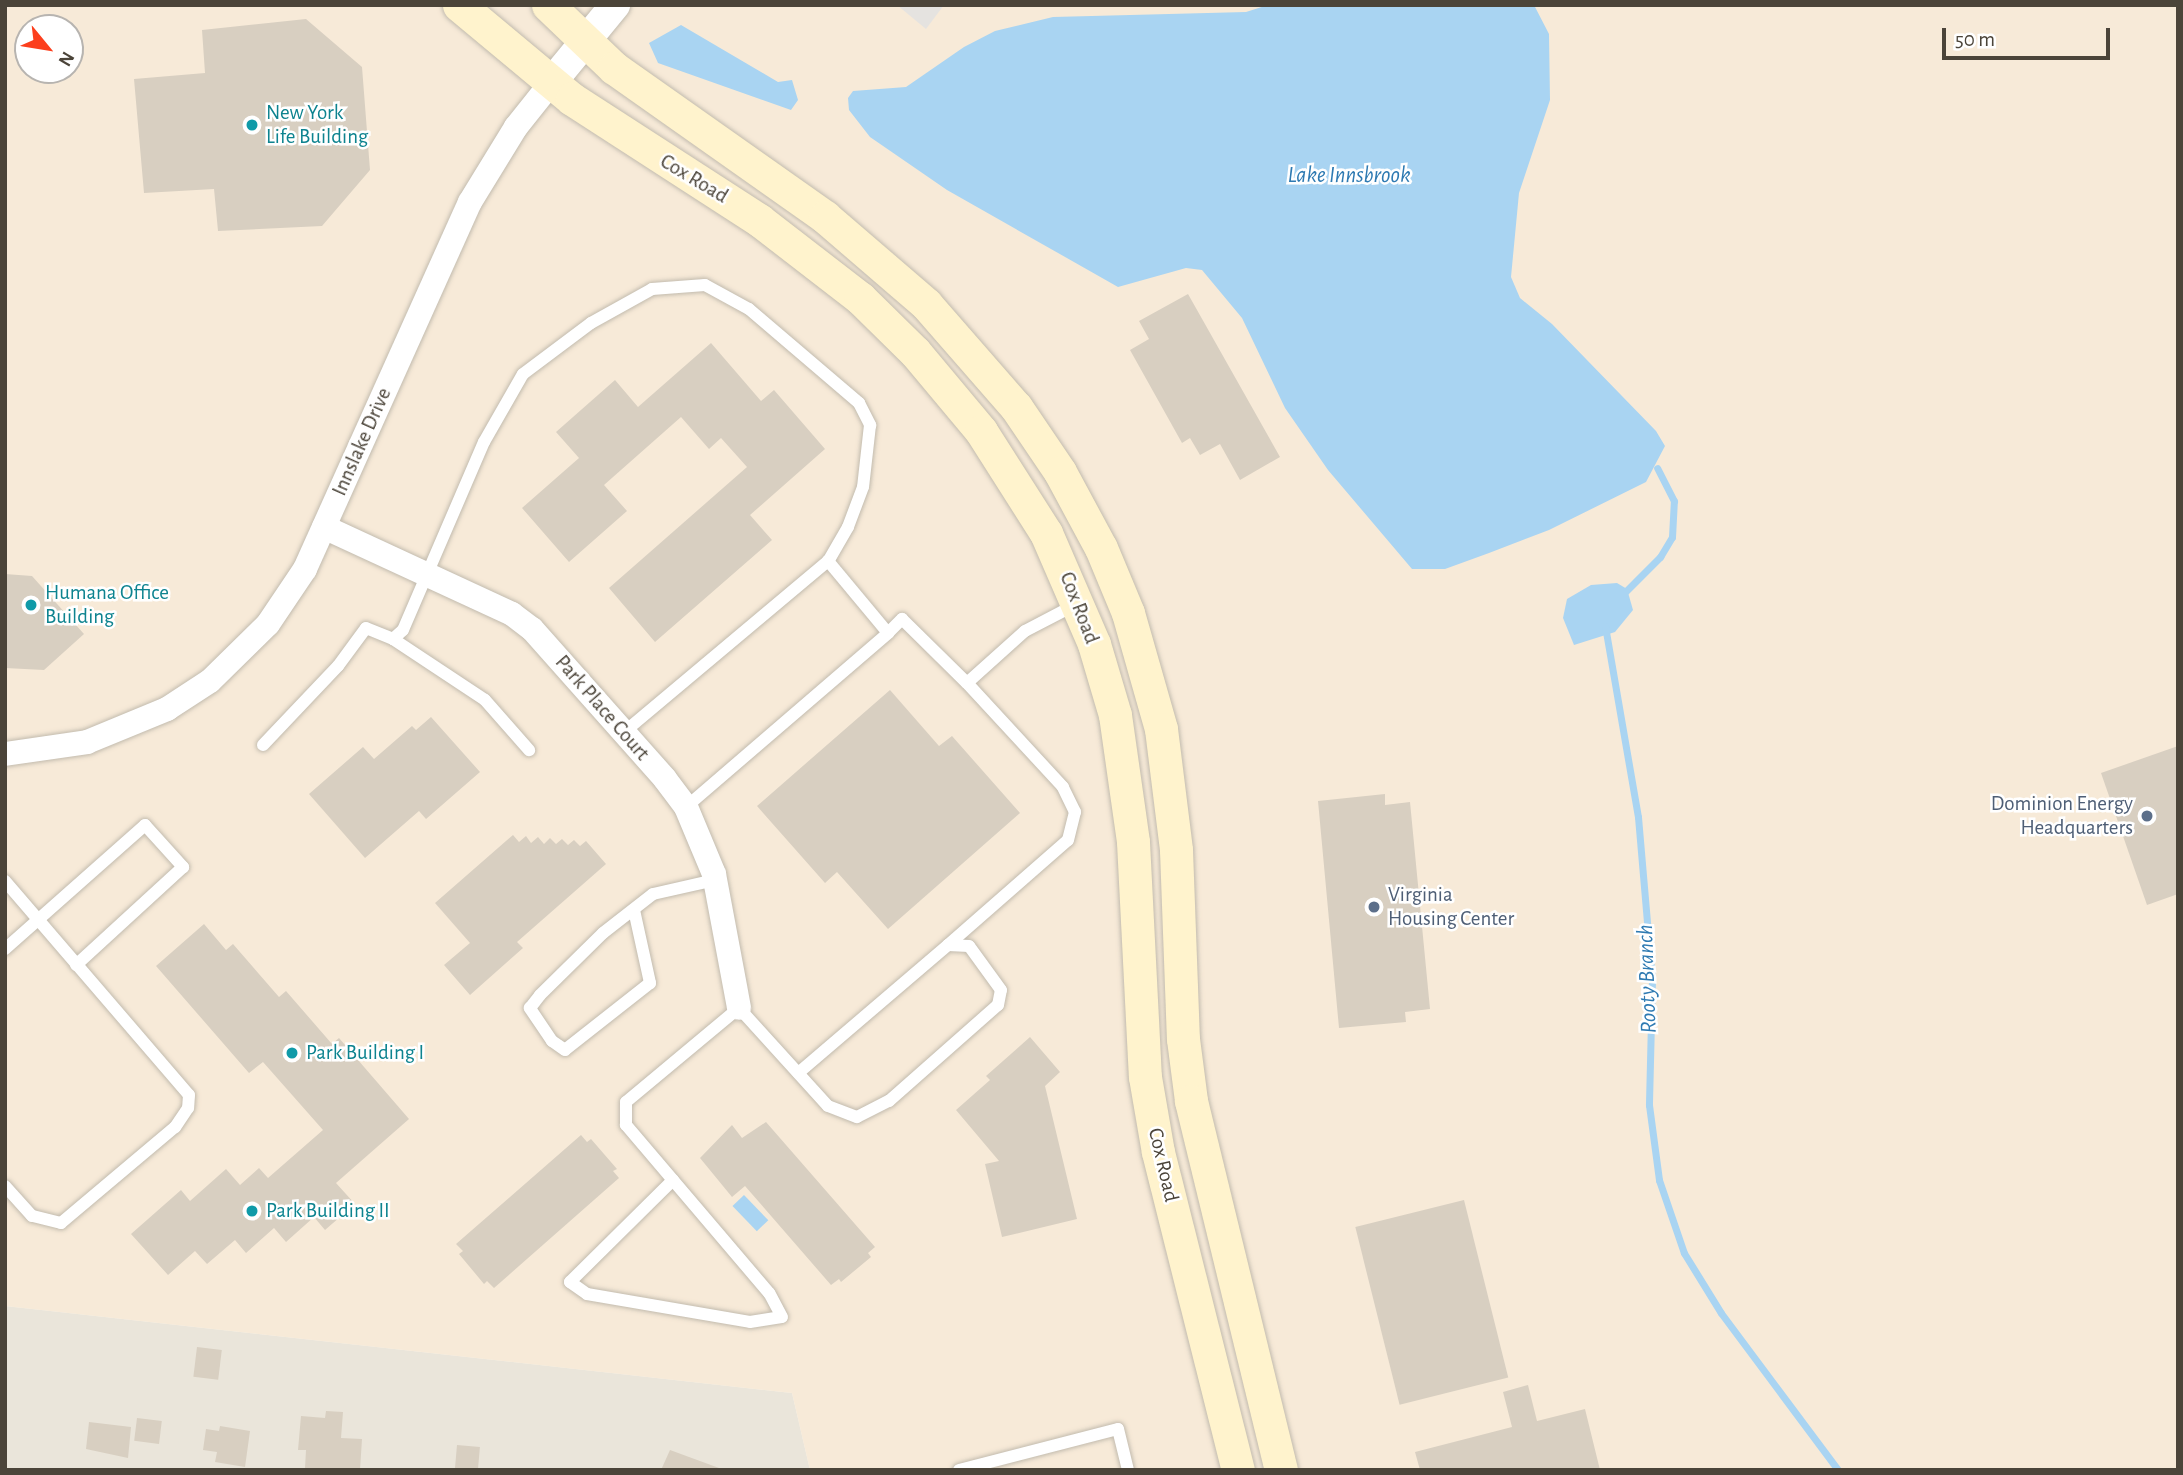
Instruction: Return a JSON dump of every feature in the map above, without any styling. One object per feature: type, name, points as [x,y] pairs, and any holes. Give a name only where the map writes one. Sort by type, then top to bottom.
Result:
[{"type":"main road","name":"Cox Road","points":[[459,5],[551,83],[791,242],[860,298],[915,352],[981,431],[1018,483],[1078,603],[1115,715],[1125,766],[1133,842],[1144,1066],[1158,1152],[1238,1470]]},
{"type":"main road","name":"Cox Road","points":[[548,5],[583,43],[644,91],[825,217],[926,304],[1016,407],[1060,472],[1101,548],[1128,613],[1161,729],[1176,850],[1183,1039],[1191,1101],[1281,1470]]},
{"type":"street","name":"Innslake Drive","points":[[5,754],[58,749],[125,730],[210,681],[268,624],[305,569],[470,202],[516,127],[615,5]]},
{"type":"street","name":"Park Place Court","points":[[324,527],[494,602],[532,629],[687,807],[715,880],[739,1008]]},
{"type":"lane","points":[[393,639],[408,622],[484,442],[523,374],[591,323],[652,289],[705,285],[749,309],[859,403],[870,425],[863,487],[848,527],[828,561],[623,733]]},
{"type":"lane","points":[[828,561],[888,633]]},
{"type":"lane","points":[[967,683],[1025,631],[1078,603]]},
{"type":"lane","points":[[687,807],[902,619],[967,683],[1063,787],[1075,812],[1068,840],[798,1073]]},
{"type":"lane","points":[[263,745],[330,676],[366,628],[393,639],[485,701],[529,750]]},
{"type":"lane","points":[[5,949],[145,825],[183,867],[76,965]]},
{"type":"lane","points":[[634,910],[650,983],[565,1050],[552,1041],[530,1008],[603,933],[653,894],[715,880]]},
{"type":"lane","points":[[5,881],[36,922],[165,1062],[189,1095],[188,1108],[175,1127],[61,1223],[32,1216],[5,1186]]},
{"type":"lane","points":[[673,1180],[570,1282],[587,1294],[750,1322],[782,1317],[769,1293],[673,1180],[626,1125],[626,1102],[739,1008],[828,1106],[857,1117],[889,1101],[998,1004],[1001,990],[969,946],[948,945]]},
{"type":"lane","points":[[959,1470],[1118,1429],[1128,1470]]},
{"type":"shaded area","points":[[5,5],[2178,5],[2178,1470],[810,1470],[792,1393],[5,1306]]},
{"type":"shaded area","points":[[897,5],[944,5],[926,29]]},
{"type":"shaded area","points":[[5,1306],[792,1393],[810,1470],[5,1470]]},
{"type":"water","name":"Lake Innsbrook","points":[[1268,5],[1534,5],[1549,34],[1550,100],[1519,193],[1511,277],[1520,298],[1552,324],[1656,431],[1665,446],[1646,482],[1549,530],[1489,553],[1445,569],[1412,569],[1328,470],[1285,408],[1242,318],[1202,270],[1186,268],[1118,287],[947,190],[870,137],[849,110],[848,98],[853,91],[906,87],[964,47],[995,31],[1053,17],[1246,12]]},
{"type":"water","points":[[681,25],[778,82],[792,80],[798,100],[791,110],[658,63],[649,43]]},
{"type":"water","points":[[1617,583],[1627,589],[1633,610],[1615,632],[1574,645],[1563,618],[1567,599],[1591,585]]},
{"type":"water","points":[[744,1195],[768,1220],[757,1231],[732,1206]]},
{"type":"building","name":"New York Life Building","points":[[306,19],[362,67],[370,170],[322,226],[218,231],[214,189],[144,193],[134,79],[205,73],[202,30]]},
{"type":"building","points":[[1188,294],[1280,457],[1240,480],[1220,444],[1200,455],[1190,438],[1182,443],[1130,350],[1149,339],[1139,321]]},
{"type":"building","points":[[711,343],[761,401],[774,390],[825,449],[750,515],[772,540],[655,642],[609,588],[747,467],[721,438],[709,449],[681,417],[604,485],[627,511],[569,562],[522,508],[579,458],[556,432],[615,380],[638,407]]},
{"type":"building","name":"Humana Office Building","points":[[5,574],[32,576],[84,634],[44,670],[5,668]]},
{"type":"building","points":[[890,690],[939,746],[952,736],[1020,813],[888,929],[837,872],[825,883],[757,806]]},
{"type":"building","points":[[431,717],[480,772],[426,819],[419,811],[365,858],[309,794],[363,747],[374,759],[412,726],[416,730]]},
{"type":"building","name":"Dominion Energy Headquarters","points":[[2178,746],[2178,894],[2147,905],[2101,773]]},
{"type":"building","name":"Virginia Housing Center","points":[[1385,794],[1385,805],[1410,802],[1430,1009],[1405,1012],[1406,1022],[1339,1028],[1318,801]]},
{"type":"building","points":[[513,835],[519,842],[526,836],[531,843],[538,837],[544,844],[550,838],[556,844],[562,839],[568,845],[574,840],[580,846],[586,841],[606,864],[517,942],[523,948],[470,995],[444,965],[470,943],[435,903]]},
{"type":"building","points":[[204,924],[226,950],[233,944],[279,997],[286,991],[332,1044],[339,1038],[409,1119],[336,1183],[355,1204],[325,1230],[314,1217],[286,1242],[274,1228],[246,1253],[235,1240],[207,1264],[195,1251],[168,1275],[131,1234],[181,1190],[190,1201],[226,1169],[240,1185],[259,1168],[268,1178],[323,1130],[263,1062],[249,1073],[156,966]]},
{"type":"building","points":[[1030,1037],[1060,1072],[1045,1086],[1077,1219],[1002,1237],[985,1164],[999,1161],[956,1110],[990,1080],[986,1076]]},
{"type":"building","points":[[766,1122],[875,1247],[868,1253],[871,1257],[841,1282],[839,1279],[831,1285],[745,1186],[732,1197],[700,1158],[732,1125],[742,1138]]},
{"type":"building","points":[[581,1135],[587,1142],[591,1139],[617,1169],[613,1171],[619,1178],[494,1288],[487,1281],[484,1284],[459,1254],[463,1251],[456,1244]]},
{"type":"building","points":[[1464,1200],[1508,1378],[1400,1405],[1355,1227]]},
{"type":"building","points":[[197,1347],[222,1350],[218,1380],[193,1377]]},
{"type":"building","points":[[1528,1385],[1537,1421],[1585,1409],[1600,1470],[1420,1470],[1415,1452],[1512,1427],[1503,1392]]},
{"type":"building","points":[[326,1411],[343,1412],[341,1438],[362,1439],[360,1470],[305,1468],[306,1450],[298,1450],[301,1416],[325,1418]]},
{"type":"building","points":[[137,1418],[162,1421],[159,1444],[134,1441]]},
{"type":"building","points":[[89,1422],[131,1427],[128,1458],[86,1449]]},
{"type":"building","points":[[220,1426],[250,1431],[245,1467],[215,1462],[217,1452],[203,1450],[206,1429],[219,1431]]},
{"type":"building","points":[[457,1445],[480,1447],[478,1470],[455,1470]]},
{"type":"building","points":[[670,1450],[719,1468],[719,1470],[661,1470]]},
{"type":"waterway","name":"Rooty Branch","points":[[1622,595],[1660,557],[1672,537],[1674,501],[1657,468]]},
{"type":"waterway","name":"Rooty Branch","points":[[1605,626],[1638,817],[1652,980],[1649,1105],[1659,1180],[1684,1253],[1721,1313],[1838,1470]]},
{"type":"place","name":"New York Life Building","points":[[252,125]]},
{"type":"place","name":"Humana Office Building","points":[[31,605]]},
{"type":"place","name":"Dominion Energy Headquarters","points":[[2147,816]]},
{"type":"place","name":"Virginia Housing Center","points":[[1374,907]]},
{"type":"place","name":"Park Building I","points":[[292,1053]]},
{"type":"place","name":"Park Building II","points":[[252,1211]]}]
